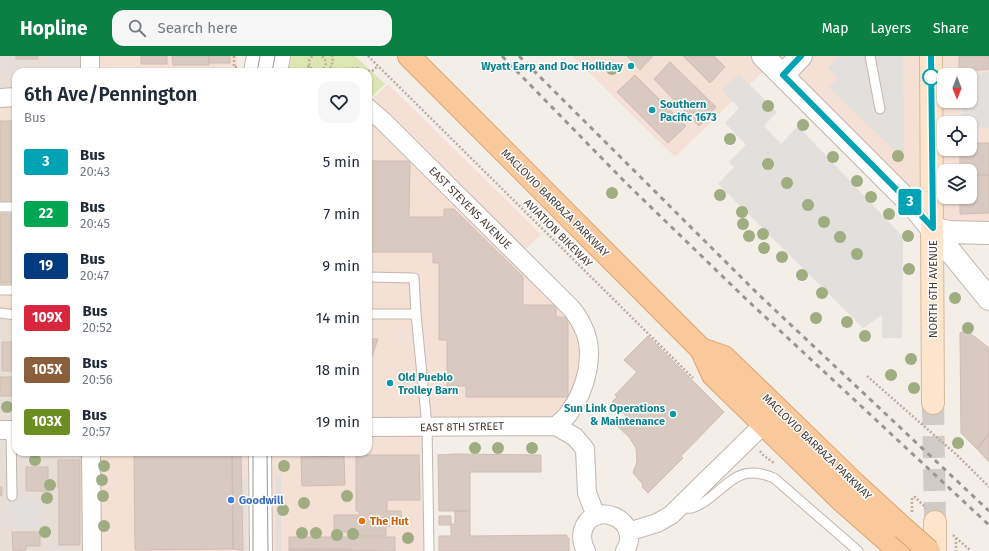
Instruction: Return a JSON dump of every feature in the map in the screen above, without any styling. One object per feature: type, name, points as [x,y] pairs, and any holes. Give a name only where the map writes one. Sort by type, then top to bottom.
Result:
[{"type":"main road","name":"MACLOVIO BARRAZA PARKWAY","points":[[409,56],[701,349],[713,375],[842,500],[899,551]]},
{"type":"main road","name":"NORTH 6TH AVENUE","points":[[931,56],[934,403]]},
{"type":"main road","name":"MACLOVIO BARRAZA PARKWAY","points":[[701,349],[724,357],[854,483],[929,551]]},
{"type":"main road","points":[[935,522],[935,551]]},
{"type":"street","points":[[90,56],[90,68]]},
{"type":"street","points":[[249,68],[258,56]]},
{"type":"street","points":[[277,68],[279,56]]},
{"type":"street","points":[[763,56],[933,228],[989,299]]},
{"type":"street","points":[[783,75],[801,56]]},
{"type":"street","points":[[0,98],[12,97]]},
{"type":"street","name":"EAST STEVENS AVENUE","points":[[372,111],[383,120],[571,308],[584,328],[589,352],[584,382],[579,397],[569,414],[556,426]]},
{"type":"street","points":[[933,228],[955,233],[989,233]]},
{"type":"street","points":[[628,532],[657,523],[671,514],[763,425]]},
{"type":"street","points":[[556,426],[575,438],[584,449],[587,493],[596,516]]},
{"type":"street","name":"EAST 8TH STREET","points":[[372,428],[556,426]]},
{"type":"street","points":[[92,456],[92,551]]},
{"type":"street","points":[[260,456],[261,551]]},
{"type":"street","points":[[586,551],[582,542],[582,534],[587,523],[596,516],[604,514],[612,515],[625,524],[629,539],[628,546],[625,551]]},
{"type":"lane","points":[[870,56],[880,109]]},
{"type":"lane","points":[[0,207],[12,207]]},
{"type":"lane","points":[[372,277],[414,278],[416,314],[428,427],[429,551]]},
{"type":"lane","points":[[0,290],[12,290]]},
{"type":"lane","points":[[0,313],[12,314]]},
{"type":"lane","points":[[372,314],[416,314]]},
{"type":"lane","points":[[9,430],[12,496]]},
{"type":"lane","points":[[679,507],[692,508],[706,501],[736,477],[746,474],[764,474],[774,478],[854,550]]},
{"type":"path","points":[[234,56],[234,67],[238,68]]},
{"type":"path","points":[[307,68],[309,66],[308,61],[312,56]]},
{"type":"path","points":[[322,56],[326,62],[325,67]]},
{"type":"path","points":[[330,68],[333,61],[332,56]]},
{"type":"path","name":"AVIATION BIKEWAY","points":[[368,56],[693,378]]},
{"type":"path","points":[[372,70],[378,66]]},
{"type":"path","points":[[867,376],[958,456],[989,487]]},
{"type":"path","points":[[956,538],[956,551]]},
{"type":"shaded area","points":[[0,56],[90,56],[90,68],[12,68],[12,97],[0,98]]},
{"type":"shaded area","points":[[90,56],[237,56],[237,68],[90,68]]},
{"type":"shaded area","points":[[572,56],[989,56],[989,233],[948,232],[771,64],[675,157]]},
{"type":"shaded area","points":[[839,56],[903,56],[904,160],[829,87],[838,78],[828,68]]},
{"type":"shaded area","points":[[989,72],[989,128],[977,128],[977,116],[962,116],[962,108],[977,108],[977,74]]},
{"type":"shaded area","points":[[739,74],[777,112],[764,126],[781,144],[798,126],[903,237],[902,338],[882,338],[882,315],[863,328],[718,184],[734,167],[729,162],[746,145],[725,123],[739,108],[722,90]]},
{"type":"shaded area","points":[[388,84],[541,234],[524,251],[597,349],[598,367],[591,389],[556,426],[428,427],[429,551],[94,551],[92,456],[372,456],[372,99]]},
{"type":"shaded area","points":[[12,97],[12,308],[0,308],[0,98]]},
{"type":"shaded area","points":[[0,308],[12,308],[12,456],[91,456],[89,551],[0,551]]},
{"type":"shaded area","points":[[275,475],[281,475],[281,551],[276,551]]},
{"type":"shaded area","points":[[242,479],[247,479],[247,551],[242,551]]},
{"type":"shaded area","points":[[4,496],[25,497],[25,502],[40,502],[40,529],[13,529],[13,513],[4,512]]},
{"type":"green space","points":[[292,56],[355,56],[368,68],[289,68]]},
{"type":"green space","points":[[372,72],[385,84],[372,96]]},
{"type":"building","points":[[16,56],[38,56],[38,59],[16,59]]},
{"type":"building","points":[[141,56],[167,56],[167,64],[141,64]]},
{"type":"building","points":[[172,56],[209,56],[209,65],[173,65]]},
{"type":"building","points":[[209,56],[230,56],[230,63],[209,63]]},
{"type":"building","points":[[627,56],[653,56],[640,70]]},
{"type":"building","points":[[683,56],[714,56],[725,67],[710,83]]},
{"type":"building","points":[[959,56],[989,56],[989,69],[977,70],[977,68],[959,68]]},
{"type":"building","points":[[670,62],[716,107],[699,126],[654,79]]},
{"type":"building","points":[[635,75],[686,126],[668,143],[617,92]]},
{"type":"building","points":[[0,121],[12,121],[12,203],[0,203]]},
{"type":"building","points":[[977,143],[989,143],[989,175],[977,175],[977,164],[960,164],[960,156],[977,156]]},
{"type":"building","points":[[372,161],[410,161],[409,217],[444,217],[444,209],[454,209],[523,277],[523,305],[556,305],[556,317],[568,317],[568,397],[466,397],[466,386],[447,386],[447,340],[439,340],[439,263],[433,263],[433,252],[372,252]]},
{"type":"building","points":[[977,175],[989,175],[989,213],[960,214],[960,204],[977,204]]},
{"type":"building","points":[[0,214],[12,214],[12,283],[0,283]]},
{"type":"building","points":[[966,330],[989,348],[989,433],[977,449],[961,433],[960,333]]},
{"type":"building","name":"Sun Link Operations & Maintenance","points":[[648,336],[724,412],[681,456],[683,458],[648,493],[633,473],[637,462],[636,448],[629,437],[617,426],[626,416],[612,402],[617,397],[615,395],[637,372],[624,360]]},
{"type":"building","points":[[372,339],[378,339],[372,356]]},
{"type":"building","points":[[2,342],[12,342],[12,371],[2,371]]},
{"type":"building","points":[[0,377],[12,377],[12,396],[0,396]]},
{"type":"building","points":[[989,433],[989,462],[977,449]]},
{"type":"building","points":[[419,455],[420,500],[387,500],[387,511],[401,511],[401,526],[386,526],[386,536],[359,536],[359,532],[334,532],[334,515],[359,515],[359,511],[356,511],[356,456]]},
{"type":"building","points":[[438,455],[541,455],[541,472],[470,472],[470,511],[439,511]]},
{"type":"building","points":[[134,456],[232,456],[233,549],[135,550]]},
{"type":"building","points":[[232,456],[241,456],[243,550],[233,549]]},
{"type":"building","points":[[344,456],[345,485],[302,486],[301,457]]},
{"type":"building","points":[[58,460],[80,460],[80,545],[59,545]]},
{"type":"building","points":[[26,467],[48,467],[48,491],[26,491]]},
{"type":"building","points":[[0,487],[2,487],[2,495],[0,496]]},
{"type":"building","points":[[455,511],[470,511],[470,536],[567,535],[567,538],[569,538],[569,551],[439,551],[439,536],[451,536],[451,525],[439,525],[439,516],[451,516],[451,524],[455,524]]},
{"type":"building","points":[[12,532],[40,532],[40,546],[26,546],[26,550],[13,551]]},
{"type":"building","points":[[289,537],[395,537],[395,551],[289,549]]},
{"type":"building","points":[[289,549],[350,549],[350,551],[289,551]]},
{"type":"tunnel","points":[[933,403],[935,522]]},
{"type":"tram line","points":[[258,68],[260,56]]},
{"type":"tram line","points":[[273,68],[275,56]]},
{"type":"tram line","points":[[253,456],[253,551]]},
{"type":"tram line","points":[[267,456],[268,551]]},
{"type":"railway","points":[[502,56],[627,184],[747,300],[989,525]]},
{"type":"railway","points":[[519,56],[758,294],[989,511]]},
{"type":"bus line","name":"3","points":[[801,56],[783,75],[933,228],[931,56]]},
{"type":"place","name":"Wyatt Earp and Doc Holliday","points":[[631,66]]},
{"type":"place","name":"Southern Pacific 1673","points":[[652,110]]},
{"type":"place","name":"Old Pueblo Trolley Barn","points":[[390,383]]},
{"type":"place","name":"Sun Link Operations & Maintenance","points":[[673,414]]},
{"type":"place","name":"Goodwill","points":[[231,500]]},
{"type":"place","name":"The Hut","points":[[362,521]]}]
